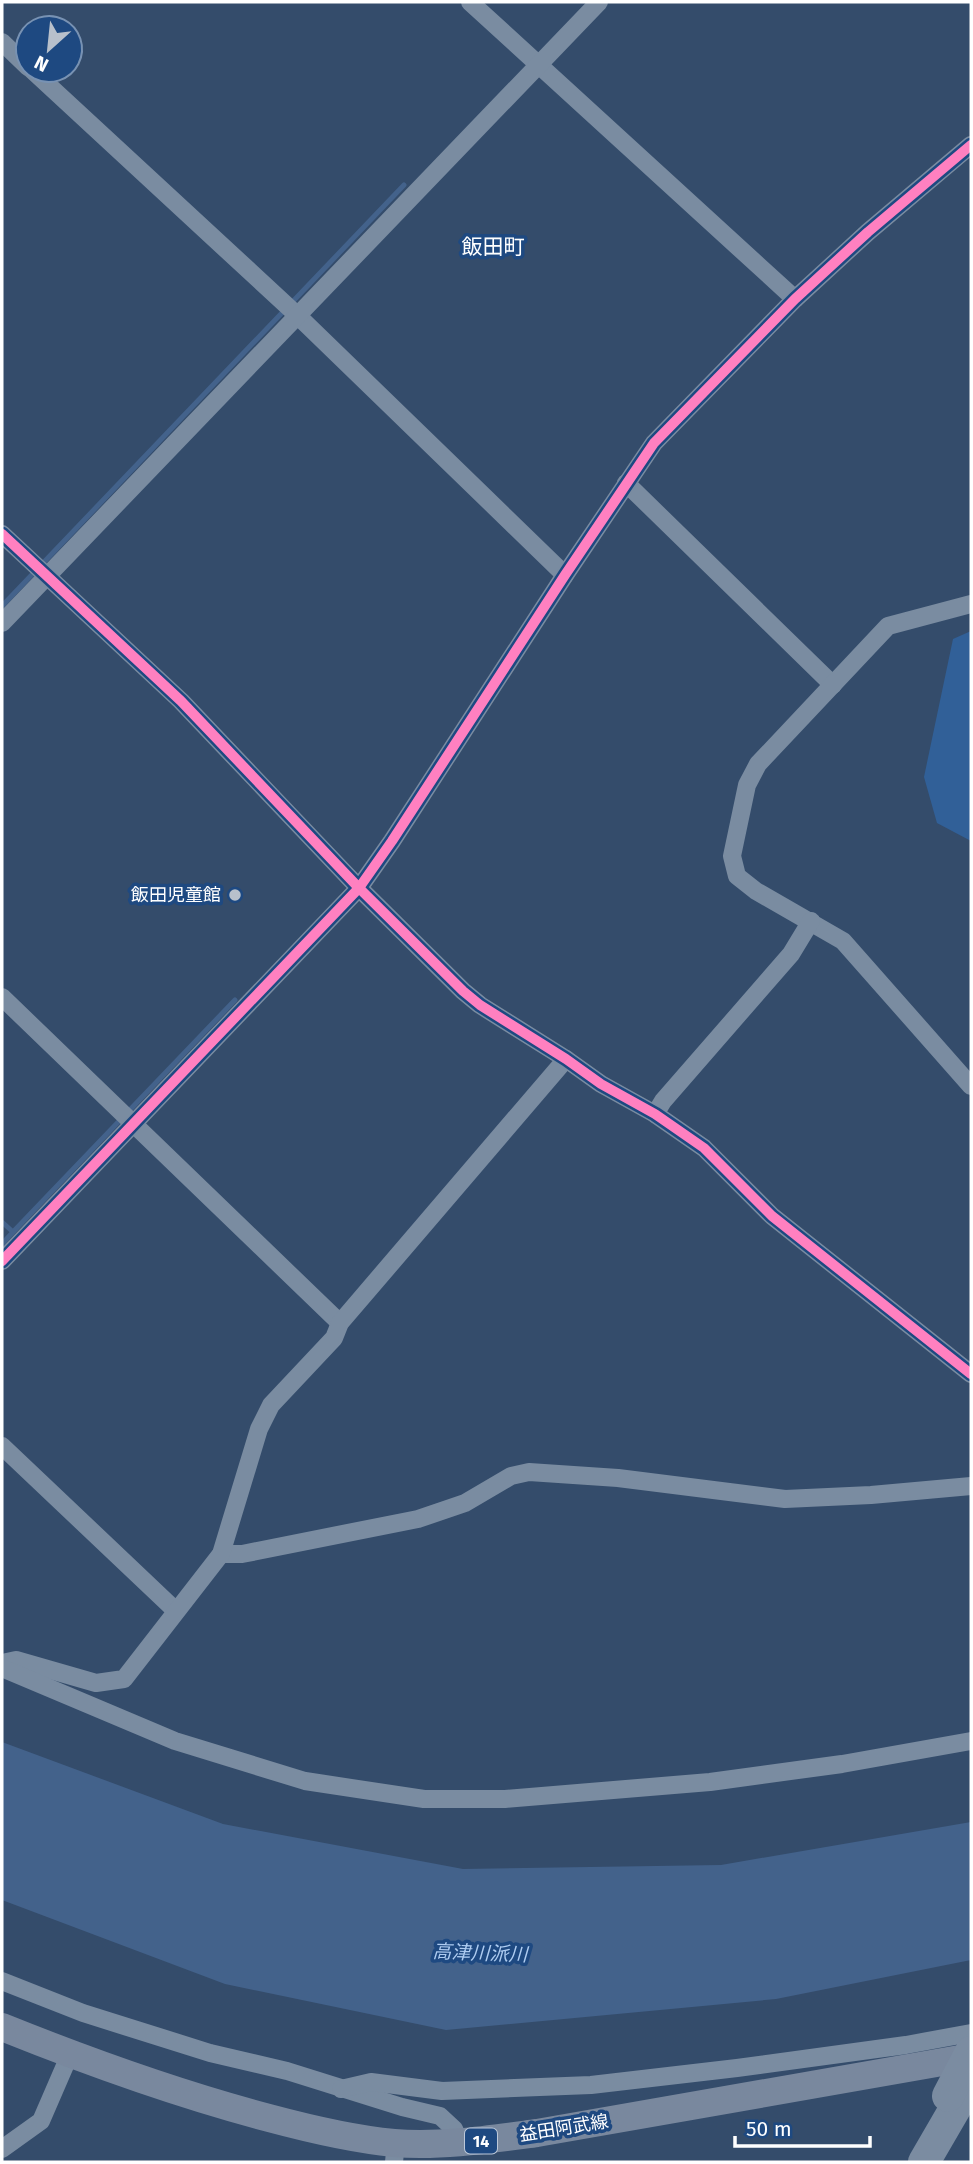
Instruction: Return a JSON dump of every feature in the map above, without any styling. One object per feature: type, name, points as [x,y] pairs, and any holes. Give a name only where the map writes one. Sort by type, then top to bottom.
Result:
[{"type":"highway","points":[[923,2162],[960,2093],[971,2055]]},
{"type":"highway","points":[[906,2162],[960,2093]]},
{"type":"main road","name":"益田阿武線","points":[[2,2027],[70,2054],[210,2102],[395,2153],[537,2133],[971,2055]]},
{"type":"street","points":[[470,2],[795,299]]},
{"type":"street","points":[[2,623],[599,2]]},
{"type":"street","points":[[47,84],[297,316],[565,575]]},
{"type":"street","points":[[2,1261],[359,888],[654,443],[795,299],[868,232],[971,145]]},
{"type":"street","points":[[626,483],[833,685]]},
{"type":"street","points":[[2,534],[181,701],[359,888],[463,991],[480,1005],[601,1084],[655,1114],[704,1148],[772,1216],[971,1374]]},
{"type":"street","points":[[971,604],[888,626],[866,646],[758,764],[747,785],[732,856],[737,876],[755,891],[811,920],[843,941],[971,1086]]},
{"type":"street","points":[[655,1114],[663,1101],[791,954],[811,920]]},
{"type":"street","points":[[2,997],[340,1323]]},
{"type":"street","points":[[2,1666],[16,1660],[96,1683],[124,1679],[220,1554],[259,1429],[271,1405],[334,1338],[340,1323],[566,1059]]},
{"type":"street","points":[[2,1446],[176,1611]]},
{"type":"street","points":[[220,1554],[242,1554],[418,1519],[465,1503],[512,1476],[529,1472],[618,1478],[785,1499],[971,1486]]},
{"type":"street","points":[[2,1666],[175,1741],[305,1781],[424,1799],[505,1799],[710,1782],[842,1764],[971,1741]]},
{"type":"street","points":[[2,1981],[83,2013],[210,2053],[287,2071],[440,2116],[454,2129],[460,2142]]},
{"type":"street","points":[[341,2089],[371,2082],[442,2091],[591,2085],[867,2050],[971,2033]]},
{"type":"street","points":[[2,2149],[41,2121],[70,2054]]},
{"type":"shaded area","points":[[971,631],[971,841],[937,823],[924,777],[953,639]]},
{"type":"water","name":"高津川派川","points":[[2,1742],[223,1824],[463,1869],[721,1865],[971,1822],[971,1960],[776,1999],[446,2030],[225,1984],[2,1900]]},
{"type":"waterway","points":[[2,606],[404,185]]},
{"type":"waterway","points":[[13,1232],[235,1000]]},
{"type":"waterway","points":[[2,1222],[13,1232],[2,1244]]},
{"type":"cycle path","points":[[2,1261],[359,888],[654,443],[795,299],[868,232],[971,145]]},
{"type":"cycle path","points":[[2,534],[181,701],[359,888],[463,991],[480,1005],[601,1084],[655,1114],[704,1148],[772,1216],[971,1374]]},
{"type":"place","name":"飯田児童館","points":[[235,895]]},
{"type":"district","name":"飯田町","points":[[493,247]]}]
